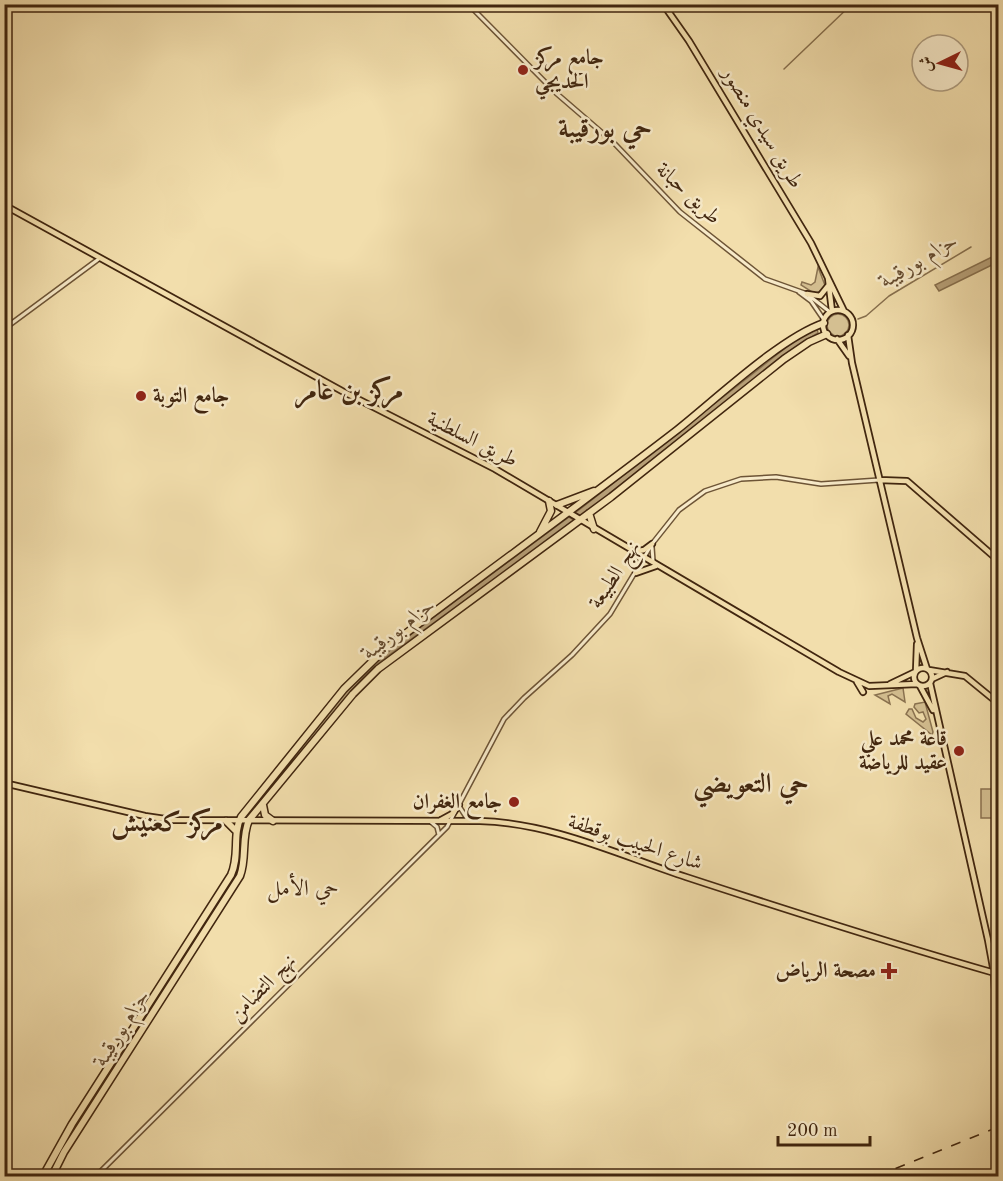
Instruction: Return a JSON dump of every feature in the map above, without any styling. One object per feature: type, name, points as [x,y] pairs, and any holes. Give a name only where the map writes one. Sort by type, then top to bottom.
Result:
[{"type":"highway","points":[[43,1176],[62,1140],[233,871],[236,831],[239,821],[252,800],[363,668],[601,489],[778,350],[824,321]]},
{"type":"highway","points":[[52,1176],[64,1152],[240,876],[244,861],[244,833],[249,820],[353,694],[378,669],[580,520],[784,359],[809,342],[827,334]]},
{"type":"highway","points":[[556,505],[601,489]]},
{"type":"highway","points":[[538,536],[551,511],[549,501]]},
{"type":"highway","points":[[573,525],[592,528],[589,513]]},
{"type":"highway","points":[[263,804],[265,815],[273,820]]},
{"type":"highway","points":[[226,821],[236,831]]},
{"type":"main road","name":"طريق سيدي منصور","points":[[663,4],[693,47],[827,273],[844,311]]},
{"type":"main road","name":"طريق السلطنية","points":[[4,205],[101,256],[182,304],[549,501],[644,559],[857,682],[875,686],[919,685],[931,681],[942,673],[949,672]]},
{"type":"main road","name":"طريق سيدي منصور","points":[[827,273],[831,312]]},
{"type":"main road","points":[[807,294],[822,294],[829,284]]},
{"type":"main road","points":[[852,363],[843,344],[827,334],[824,321],[831,312],[844,311],[853,322],[848,335],[852,363],[916,638],[931,681],[934,712],[996,974],[999,1038]]},
{"type":"main road","points":[[837,339],[848,335]]},
{"type":"main road","points":[[879,480],[907,481],[999,560]]},
{"type":"main road","points":[[633,552],[644,550],[652,545]]},
{"type":"main road","points":[[636,572],[646,567],[656,566]]},
{"type":"main road","points":[[916,638],[914,680],[934,712]]},
{"type":"main road","name":"طريق السلطنية","points":[[890,684],[928,669],[949,672],[969,678],[999,703]]},
{"type":"main road","points":[[857,682],[863,692]]},
{"type":"main road","name":"شارع الحبيب بوقطفة","points":[[4,783],[158,819],[469,821],[519,824],[566,836],[801,915],[996,974]]},
{"type":"main road","points":[[437,822],[452,814],[459,805]]},
{"type":"street","name":"طريق حبانة","points":[[468,4],[556,93],[614,143],[680,212],[765,279],[807,294],[831,312]]},
{"type":"street","points":[[4,329],[101,256]]},
{"type":"street","name":"طريق حبانة","points":[[794,290],[811,301],[824,321]]},
{"type":"street","name":"نهج الطبيعة","points":[[451,822],[489,742],[504,719],[594,633],[610,614],[652,545],[679,510],[705,491],[722,484],[759,477],[788,478],[816,484],[879,480]]},
{"type":"street","points":[[652,545],[656,566]]},
{"type":"street","points":[[633,552],[636,572]]},
{"type":"street","points":[[459,805],[462,815],[469,821]]},
{"type":"street","points":[[429,821],[437,827],[439,835]]},
{"type":"street","name":"نهج التضامن","points":[[96,1176],[451,822]]},
{"type":"shaded area","points":[[998,254],[998,262],[939,291],[935,285]]},
{"type":"shaded area","points":[[818,267],[826,288],[815,294],[801,285],[802,282],[811,285],[815,282]]},
{"type":"shaded area","points":[[838,314],[846,317],[849,325],[846,333],[838,336],[830,333],[827,325],[830,317]]},
{"type":"shaded area","points":[[817,328],[818,333],[794,348],[581,516],[575,513],[798,338]]},
{"type":"shaded area","points":[[569,517],[574,520],[381,661],[364,676],[249,816],[244,816],[347,688],[384,653]]},
{"type":"shaded area","points":[[903,688],[905,702],[892,694],[888,696],[890,704],[875,695]]},
{"type":"shaded area","points":[[925,702],[932,735],[906,714],[909,709],[912,709],[916,718],[923,722],[926,719],[923,712],[919,713],[914,707],[915,704]]},
{"type":"shaded area","points":[[981,789],[998,789],[998,818],[981,818]]},
{"type":"shaded area","points":[[239,827],[244,827],[240,871],[50,1176],[45,1176],[232,877]]},
{"type":"waterway","points":[[784,69],[852,4]]},
{"type":"waterway","name":"حزام بورقيبة","points":[[858,319],[866,316],[889,296],[971,247]]},
{"type":"railway","points":[[877,1176],[998,1127]]},
{"type":"place","name":"جامع مركز الحديجي","points":[[523,70]]},
{"type":"place","name":"جامع التوبة","points":[[141,396]]},
{"type":"place","name":"قاعة محمد علي عقيد للرياضة","points":[[959,751]]},
{"type":"place","name":"جامع الغفران","points":[[514,802]]},
{"type":"place","name":"مصحة الرياض","points":[[889,971]]},
{"type":"district","name":"حي بورقيبة","points":[[605,129]]},
{"type":"district","name":"مركز بن عامر","points":[[349,391]]},
{"type":"district","name":"حي التعويضي","points":[[751,784]]},
{"type":"district","name":"مركز كعنيش","points":[[167,823]]},
{"type":"district","name":"حي الأمل","points":[[303,889]]}]
